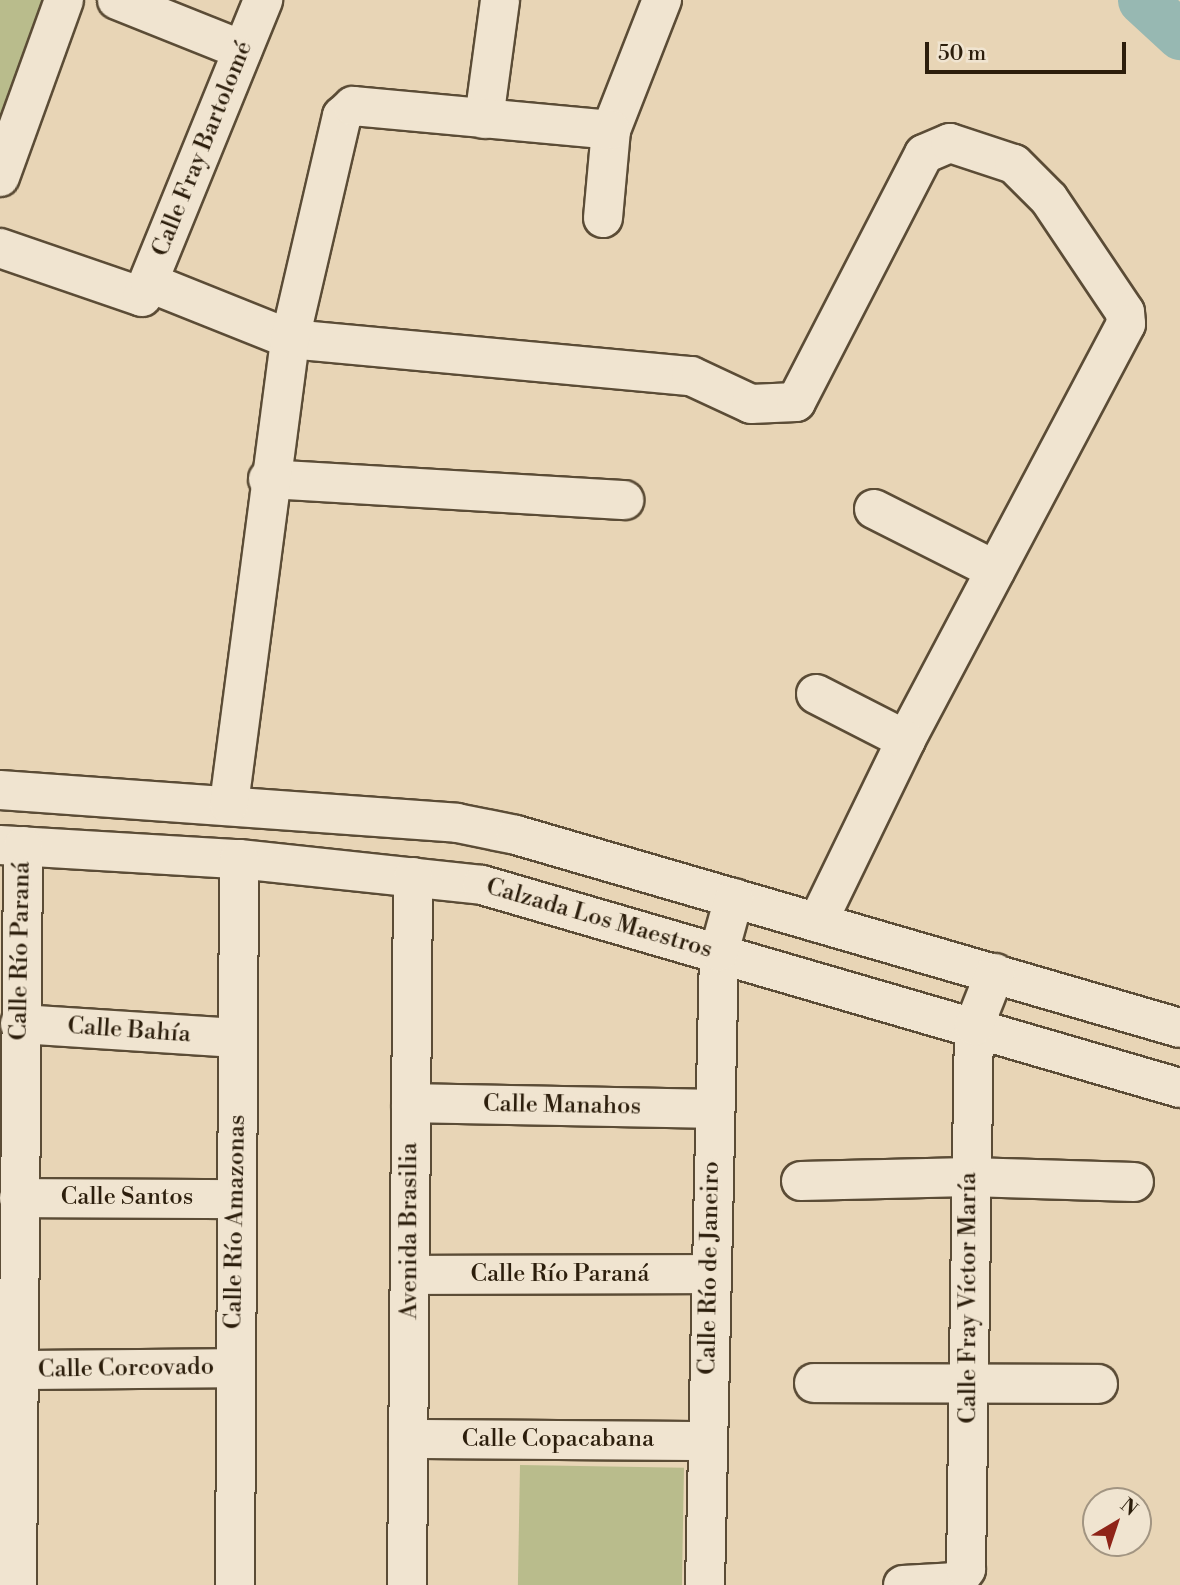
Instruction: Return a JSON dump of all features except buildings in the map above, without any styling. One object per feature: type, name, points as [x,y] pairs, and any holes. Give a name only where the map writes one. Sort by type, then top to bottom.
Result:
[{"type":"street","points":[[0,177],[64,0]]},
{"type":"street","points":[[117,0],[242,50]]},
{"type":"street","name":"Calle Fray Bartolomé","points":[[146,290],[263,0]]},
{"type":"street","points":[[484,119],[500,0]]},
{"type":"street","points":[[603,218],[611,130],[662,0]]},
{"type":"street","points":[[229,804],[268,480],[290,339],[346,110],[353,106],[611,130]]},
{"type":"street","points":[[0,248],[146,290],[290,339],[691,376],[751,404],[796,402],[924,154],[950,143],[1014,164],[1049,199],[1125,312],[1126,324],[906,740],[817,923]]},
{"type":"street","points":[[268,480],[624,500]]},
{"type":"street","points":[[874,509],[995,570]]},
{"type":"street","points":[[816,694],[906,740]]},
{"type":"street","points":[[0,790],[229,804],[457,823],[734,898],[1180,1028]]},
{"type":"street","name":"Calzada Los Maestros","points":[[11,845],[239,859],[413,877],[521,894],[1180,1088]]},
{"type":"street","name":"Calle Río Paraná","points":[[11,845],[20,1024],[16,1573]]},
{"type":"street","name":"Calle Río Amazonas","points":[[235,1585],[234,1367],[239,859]]},
{"type":"street","name":"Avenida Brasilia","points":[[407,1585],[413,877]]},
{"type":"street","name":"Calle Río de Janeiro","points":[[705,1585],[713,1109],[719,952],[734,898]]},
{"type":"street","points":[[974,1026],[995,973]]},
{"type":"street","name":"Calle Bahía","points":[[20,1024],[237,1038]]},
{"type":"street","name":"Calle Fray Víctor María","points":[[903,1585],[957,1582],[965,1569],[974,1026]]},
{"type":"street","name":"Calle Manahos","points":[[411,1103],[713,1109]]},
{"type":"street","points":[[801,1181],[970,1177],[1134,1182]]},
{"type":"street","name":"Calle Santos","points":[[19,1198],[236,1199]]},
{"type":"street","name":"Calle Río Paraná","points":[[410,1275],[710,1275]]},
{"type":"street","name":"Calle Corcovado","points":[[17,1370],[234,1367]]},
{"type":"street","points":[[814,1383],[1098,1384]]},
{"type":"street","name":"Calle Copacabana","points":[[408,1439],[708,1441]]},
{"type":"green space","points":[[0,0],[47,0],[0,124]]},
{"type":"green space","points":[[520,1465],[684,1468],[682,1585],[518,1585]]},
{"type":"waterway","points":[[1142,0],[1180,35]]}]
